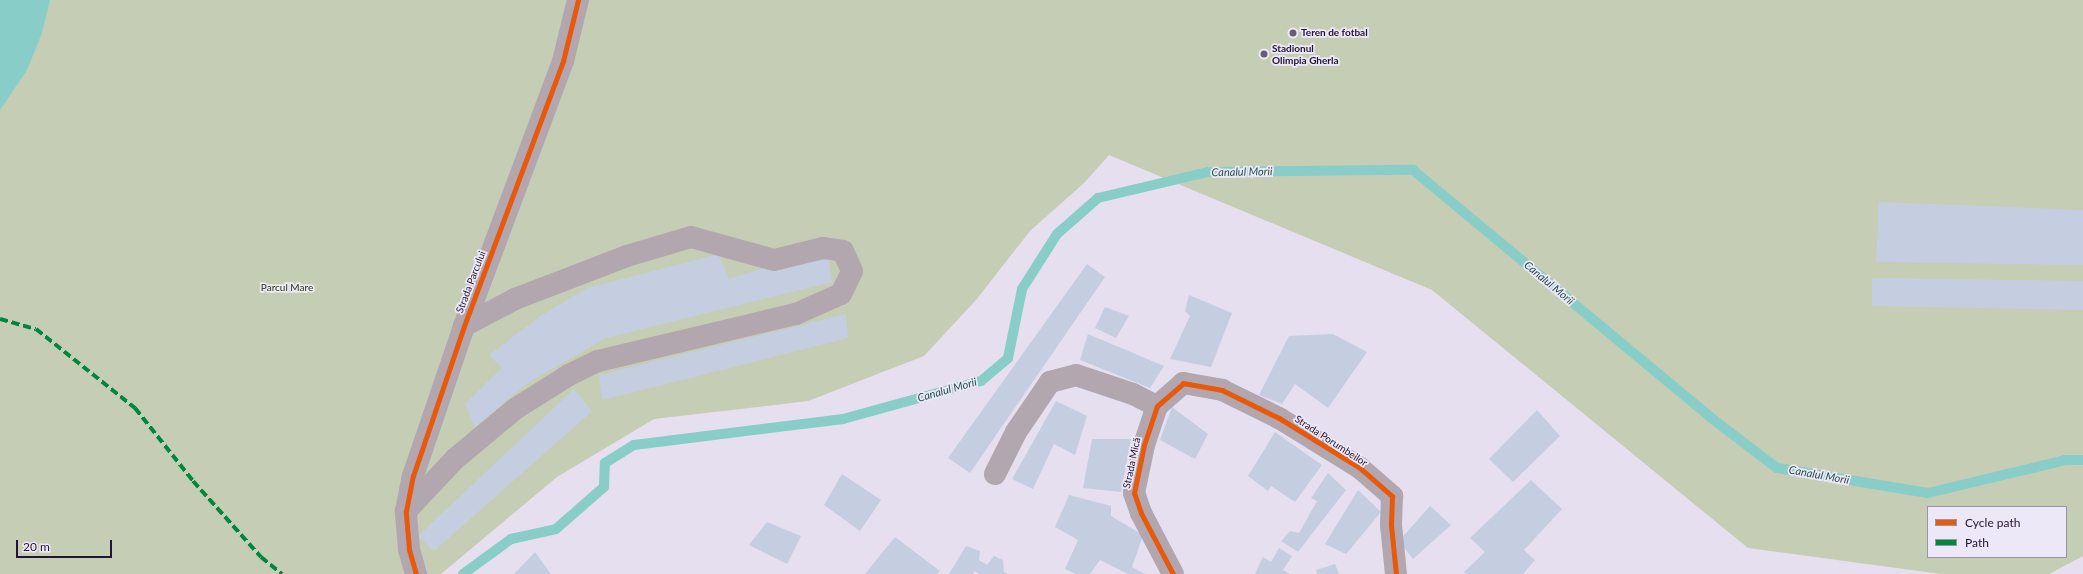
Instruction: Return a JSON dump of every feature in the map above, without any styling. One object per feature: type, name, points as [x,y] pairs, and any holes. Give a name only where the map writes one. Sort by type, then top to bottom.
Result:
[{"type":"street","name":"Strada Parcului","points":[[416,574],[409,549],[406,511],[413,476],[464,326],[563,61],[578,0]]},
{"type":"street","points":[[406,511],[455,460],[509,414],[569,375],[598,360],[796,314],[841,294],[852,271],[843,251],[823,248],[774,260],[691,237],[627,256],[515,299],[464,326]]},
{"type":"street","points":[[995,474],[1016,432],[1050,382],[1076,375],[1133,394],[1157,406]]},
{"type":"street","name":"Strada Mică","points":[[1173,574],[1141,513],[1134,493],[1144,445],[1157,406],[1182,383]]},
{"type":"street","name":"Strada Porumbeilor","points":[[1182,383],[1222,390],[1279,418],[1360,468],[1392,496],[1391,525],[1396,574]]},
{"type":"green space","name":"Parcul Mare","points":[[0,0],[2083,0],[2083,556],[2049,574],[1941,574],[1748,548],[1432,290],[1109,155],[1084,183],[1030,231],[976,300],[924,356],[808,401],[654,419],[557,477],[441,574],[0,574]]},
{"type":"shaded area","points":[[0,0],[50,0],[42,33],[27,70],[0,110]]},
{"type":"building","points":[[1879,202],[2083,210],[2083,265],[1876,262]]},
{"type":"building","points":[[719,254],[729,279],[765,268],[829,259],[832,282],[606,338],[529,382],[475,427],[465,404],[502,368],[489,355],[542,315],[588,288]]},
{"type":"building","points":[[1087,264],[1105,277],[970,473],[948,458]]},
{"type":"building","points":[[1872,278],[2083,281],[2083,310],[1872,306]]},
{"type":"building","points":[[1189,295],[1232,313],[1211,367],[1170,359],[1190,316],[1185,311]]},
{"type":"building","points":[[1105,307],[1129,316],[1116,338],[1095,328]]},
{"type":"building","points":[[846,314],[848,338],[602,400],[599,375]]},
{"type":"building","points":[[1088,334],[1164,366],[1150,388],[1080,360]]},
{"type":"building","points":[[1333,334],[1367,352],[1328,408],[1295,384],[1282,404],[1259,395],[1289,336]]},
{"type":"building","points":[[574,389],[592,411],[434,551],[418,536]]},
{"type":"building","points":[[1056,401],[1087,416],[1075,455],[1054,444],[1033,489],[1012,479]]},
{"type":"building","points":[[1172,407],[1208,434],[1195,459],[1160,440]]},
{"type":"building","points":[[1537,410],[1560,436],[1513,482],[1489,459]]},
{"type":"building","points":[[1275,432],[1322,465],[1295,502],[1271,486],[1268,491],[1248,476]]},
{"type":"building","points":[[1092,439],[1131,439],[1121,492],[1083,488]]},
{"type":"building","points":[[1328,473],[1346,490],[1298,552],[1281,541],[1290,531],[1299,533],[1317,501],[1311,498]]},
{"type":"building","points":[[842,474],[881,500],[860,531],[824,505]]},
{"type":"building","points":[[1531,480],[1562,509],[1524,550],[1535,560],[1523,574],[1466,574],[1464,572],[1485,552],[1470,538]]},
{"type":"building","points":[[1358,490],[1381,512],[1346,554],[1325,544]]},
{"type":"building","points":[[1069,495],[1111,506],[1111,516],[1143,535],[1132,567],[1145,574],[1128,574],[1100,560],[1090,574],[1076,574],[1065,569],[1078,540],[1055,527]]},
{"type":"building","points":[[1430,506],[1451,525],[1413,559],[1399,541]]},
{"type":"building","points":[[767,522],[801,536],[787,564],[749,545]]},
{"type":"building","points":[[895,537],[940,571],[937,574],[865,574]]},
{"type":"building","points":[[966,546],[980,551],[979,560],[987,565],[994,556],[1003,560],[1004,572],[1008,574],[979,574],[975,571],[973,574],[949,574]]},
{"type":"building","points":[[1279,548],[1292,556],[1283,570],[1290,574],[1255,574],[1263,557],[1271,562]]},
{"type":"building","points":[[535,552],[551,574],[514,574]]},
{"type":"building","points":[[1335,564],[1339,574],[1317,574],[1316,570]]},
{"type":"waterway","name":"Canalul Morii","points":[[463,574],[511,539],[556,529],[604,487],[605,463],[634,445],[843,419],[981,381],[1008,358],[1022,289],[1057,234],[1098,198],[1208,172],[1413,170],[1710,417],[1777,468],[1928,493],[2065,460],[2083,460]]},
{"type":"marked path","points":[[0,319],[36,329],[135,408],[193,481],[261,557],[282,574]]},
{"type":"cycle path","points":[[416,574],[409,549],[406,511],[413,476],[464,326],[563,61],[578,0]]},
{"type":"cycle path","points":[[1173,574],[1141,513],[1134,493],[1144,445],[1157,406],[1183,383],[1222,390],[1279,418],[1360,468],[1392,496],[1391,525],[1396,574]]},
{"type":"place","name":"Teren de fotbal","points":[[1293,33]]},
{"type":"place","name":"Stadionul Olimpia Gherla","points":[[1264,54]]}]
